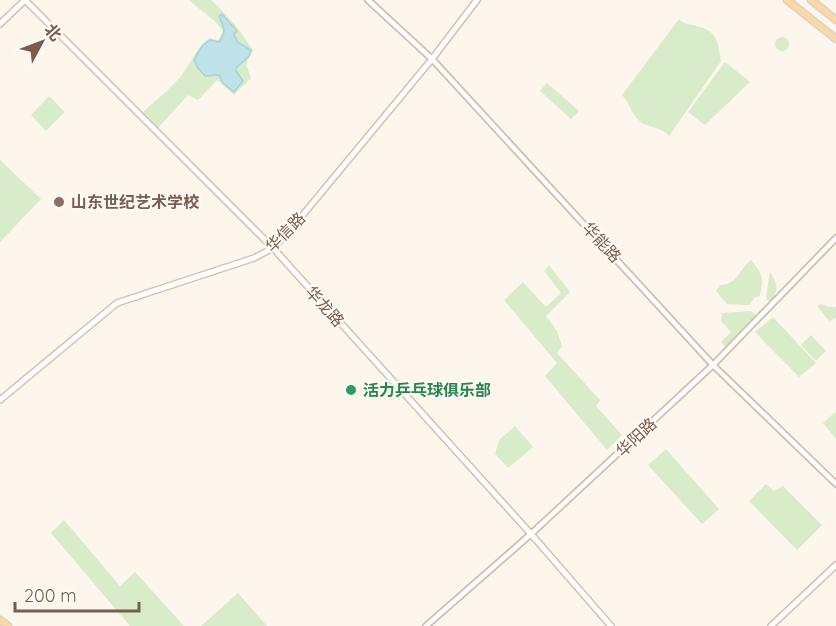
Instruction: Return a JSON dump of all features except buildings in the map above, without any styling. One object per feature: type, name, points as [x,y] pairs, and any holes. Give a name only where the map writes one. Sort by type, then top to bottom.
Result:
[{"type":"main road","points":[[0,24],[25,0]]},
{"type":"main road","name":"华龙路","points":[[25,0],[273,248],[531,534],[610,626]]},
{"type":"main road","name":"华信路","points":[[0,400],[117,303],[255,258],[273,248],[288,234],[432,59],[477,0]]},
{"type":"main road","points":[[787,0],[836,39]]},
{"type":"main road","points":[[811,0],[836,20]]},
{"type":"main road","points":[[771,626],[836,565]]},
{"type":"main road","points":[[0,620],[8,626]]},
{"type":"street","name":"华能路","points":[[368,0],[432,59],[713,365],[836,484]]},
{"type":"street","name":"华阳路","points":[[426,626],[531,534],[713,365],[836,238]]},
{"type":"green space","points":[[189,0],[211,0],[234,24],[253,51],[246,64],[251,78],[234,95],[217,80],[198,100],[188,95],[158,128],[143,112],[181,76],[205,42],[209,38],[218,40],[223,31]]},
{"type":"green space","points":[[679,19],[684,23],[701,27],[714,36],[721,61],[669,136],[638,120],[622,95]]},
{"type":"green space","points":[[782,37],[787,39],[789,44],[787,49],[782,51],[777,49],[775,44],[777,39]]},
{"type":"green space","points":[[725,62],[750,82],[705,125],[688,112]]},
{"type":"green space","points":[[547,83],[579,111],[571,119],[540,91]]},
{"type":"green space","points":[[49,96],[65,112],[46,131],[31,115]]},
{"type":"green space","points":[[0,160],[41,199],[0,242]]},
{"type":"green space","points":[[751,260],[762,276],[760,296],[755,297],[749,305],[727,304],[716,291],[720,285],[735,279]]},
{"type":"green space","points":[[549,265],[570,292],[546,316],[557,331],[562,346],[557,353],[600,400],[596,406],[622,435],[607,450],[545,376],[557,363],[504,300],[523,282],[546,307],[561,293],[544,271]]},
{"type":"green space","points":[[770,272],[776,283],[776,289],[772,300],[768,301],[766,297]]},
{"type":"green space","points":[[821,304],[836,307],[836,318],[829,321],[817,306]]},
{"type":"green space","points":[[751,311],[757,316],[726,347],[721,342],[731,332],[721,321],[722,313]]},
{"type":"green space","points":[[773,317],[816,363],[799,377],[755,332]]},
{"type":"green space","points":[[811,335],[826,351],[816,361],[801,345]]},
{"type":"green space","points":[[836,413],[836,439],[823,423]]},
{"type":"green space","points":[[515,426],[533,447],[508,468],[495,454],[499,440]]},
{"type":"green space","points":[[666,449],[719,509],[702,524],[648,465]]},
{"type":"green space","points":[[766,484],[774,491],[783,486],[822,525],[797,550],[749,501]]},
{"type":"green space","points":[[64,520],[120,586],[135,572],[184,626],[130,626],[51,533]]},
{"type":"green space","points":[[238,593],[267,626],[201,626]]},
{"type":"water","points":[[222,14],[237,31],[234,34],[237,42],[251,50],[249,56],[236,68],[243,81],[234,92],[223,83],[219,75],[205,76],[194,60],[202,46],[210,40],[219,42],[222,39],[224,30],[219,16]]},
{"type":"place","name":"山东世纪艺术学校","points":[[59,202]]},
{"type":"place","name":"活力乒乓球俱乐部","points":[[351,390]]}]
